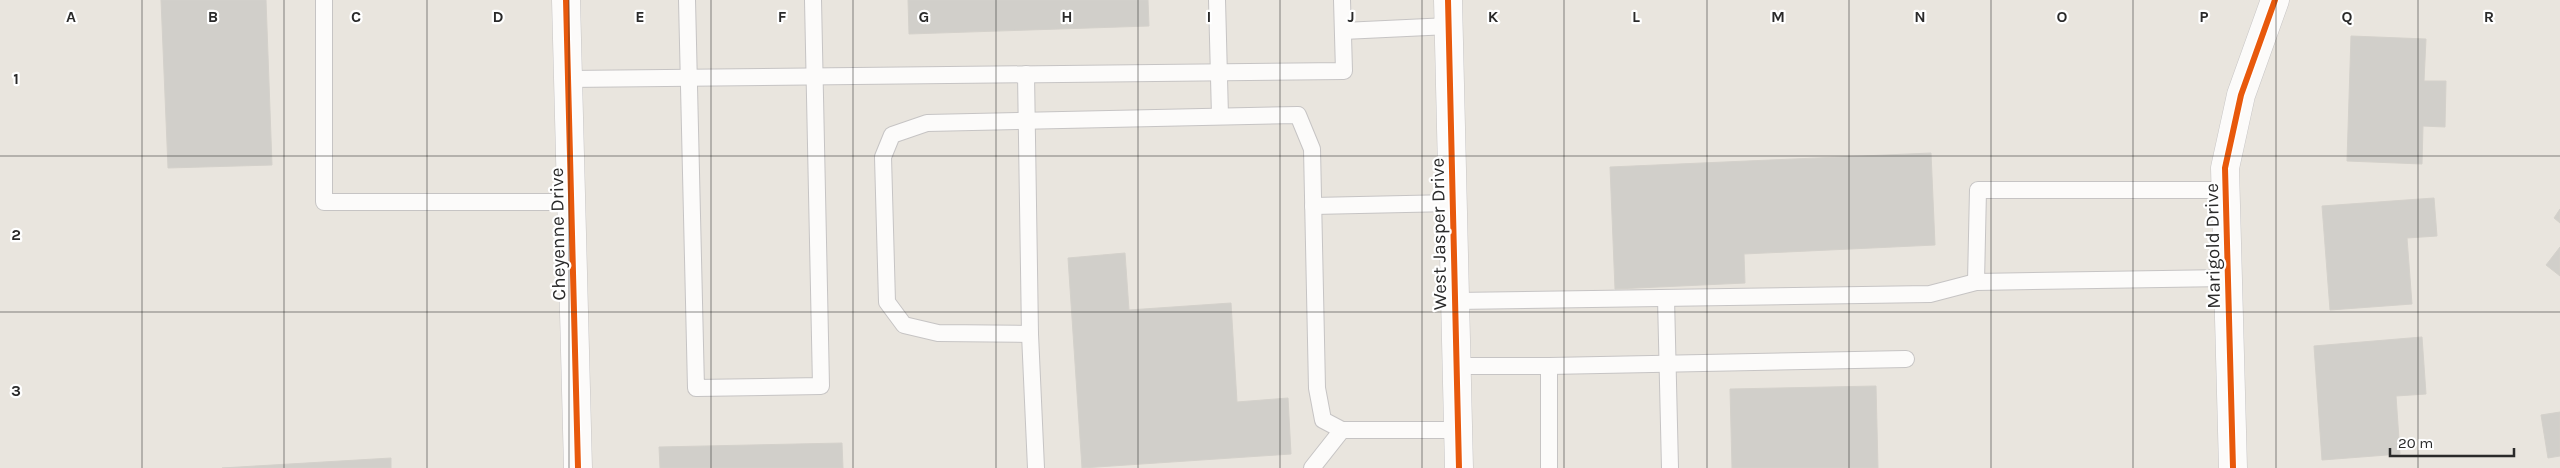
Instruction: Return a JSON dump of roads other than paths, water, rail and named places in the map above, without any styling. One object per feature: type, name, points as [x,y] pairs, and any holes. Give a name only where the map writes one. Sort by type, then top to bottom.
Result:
[{"type":"street","name":"Cheyenne Drive","points":[[566,0],[578,468]]},
{"type":"street","name":"Marigold Drive","points":[[2233,468],[2225,168],[2241,95],[2275,0]]},
{"type":"street","name":"West Jasper Drive","points":[[1448,13],[1459,468]]},
{"type":"lane","points":[[324,0],[324,202],[571,202]]},
{"type":"lane","points":[[686,0],[696,388],[821,386],[812,0]]},
{"type":"lane","points":[[1217,0],[1220,116]]},
{"type":"lane","points":[[568,79],[1344,71],[1342,0]]},
{"type":"lane","points":[[1343,32],[1448,13]]},
{"type":"lane","points":[[1026,74],[1029,121],[1030,334],[1036,468]]},
{"type":"lane","points":[[1030,334],[938,333],[904,325],[887,302],[883,157],[892,136],[927,123],[1298,115],[1312,149],[1317,388],[1323,420],[1342,430],[1458,430]]},
{"type":"lane","points":[[1976,282],[1978,190],[2225,190]]},
{"type":"lane","points":[[1313,206],[1452,203]]},
{"type":"lane","points":[[1455,301],[1930,294],[1976,282],[2227,278]]},
{"type":"lane","points":[[1666,298],[1670,468]]},
{"type":"lane","points":[[1456,366],[1906,359]]},
{"type":"lane","points":[[1549,366],[1549,468]]},
{"type":"lane","points":[[1312,468],[1342,430]]}]
